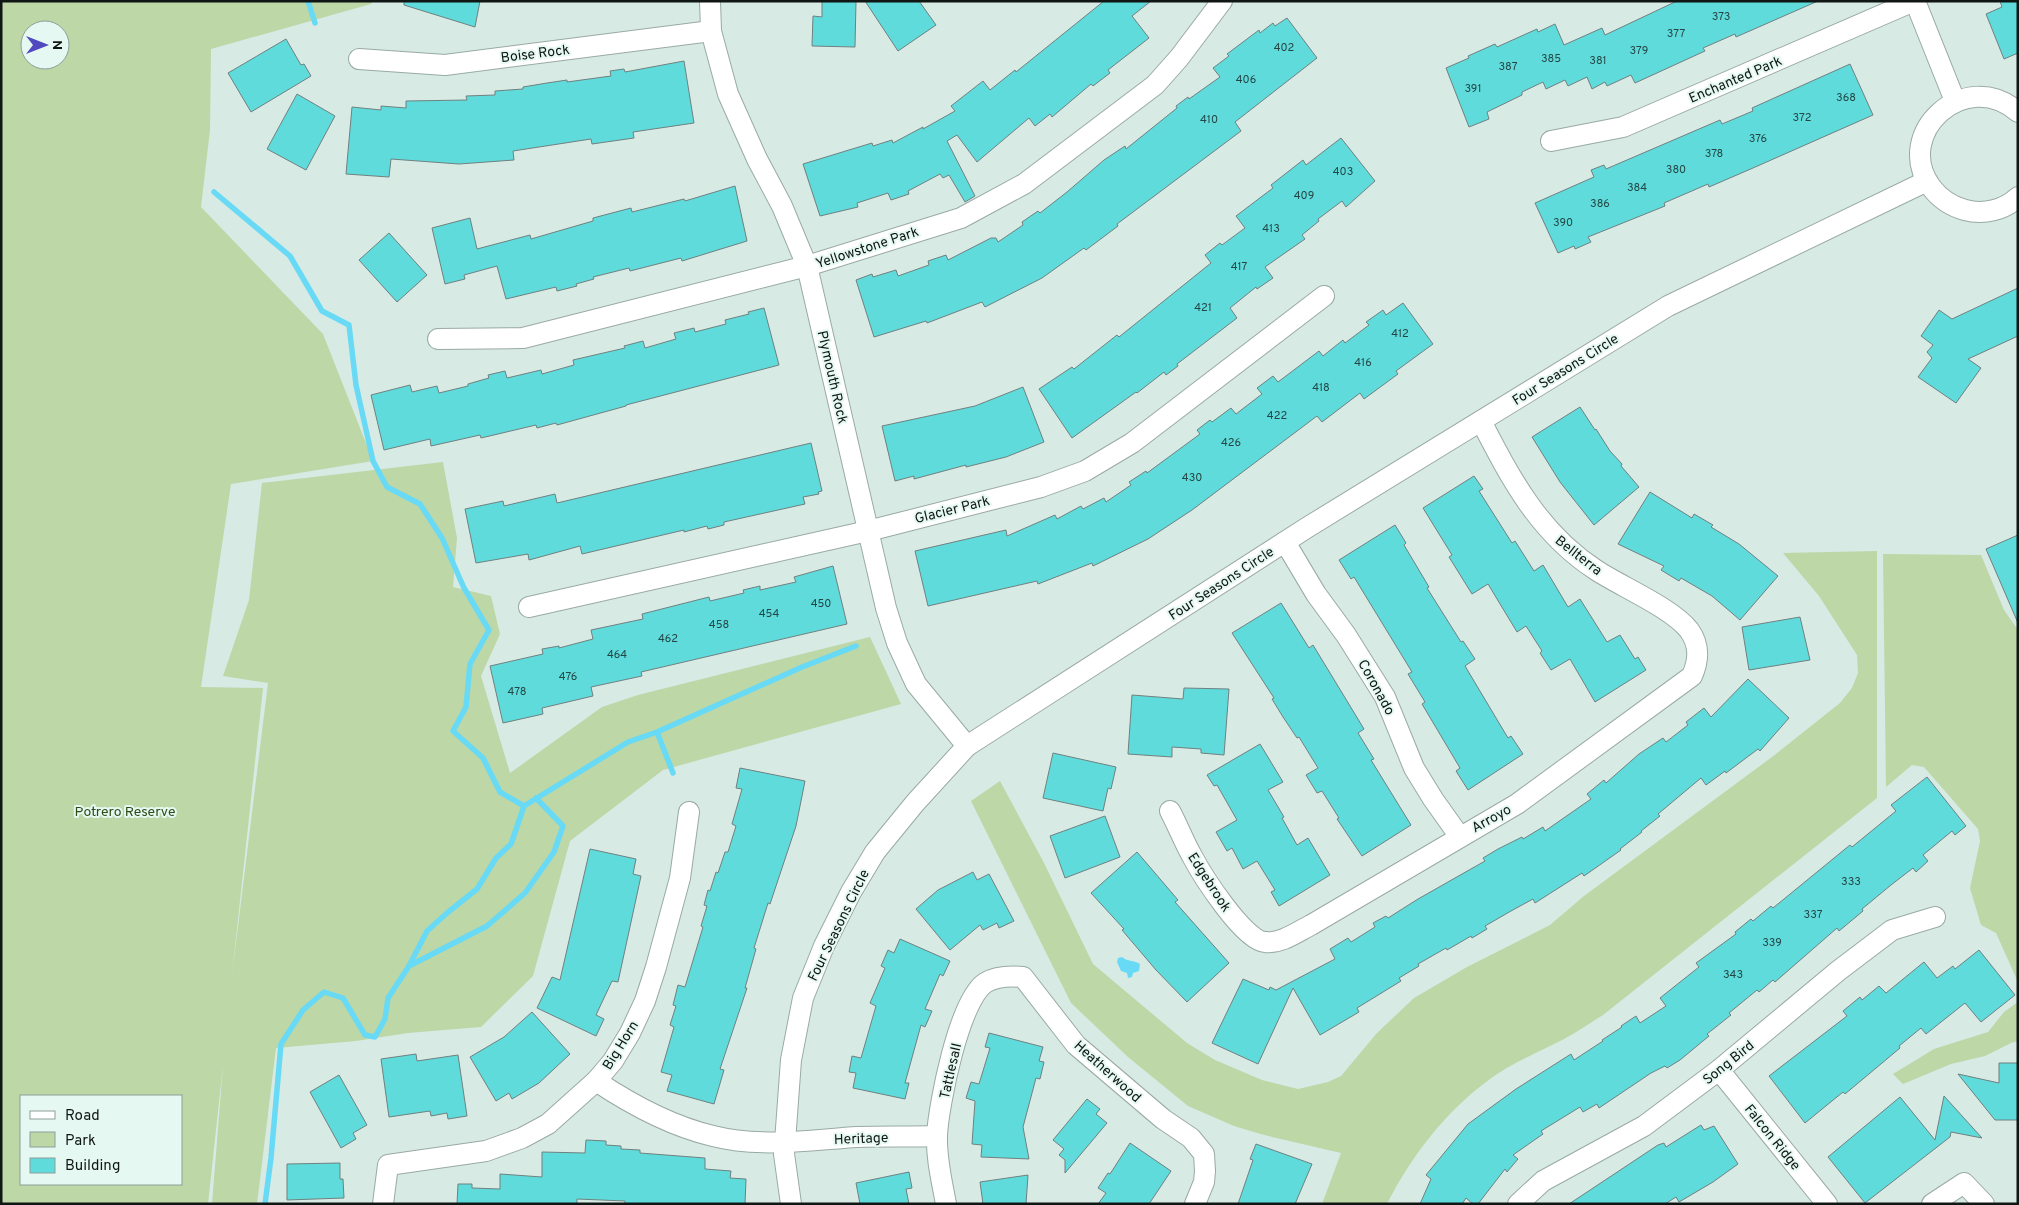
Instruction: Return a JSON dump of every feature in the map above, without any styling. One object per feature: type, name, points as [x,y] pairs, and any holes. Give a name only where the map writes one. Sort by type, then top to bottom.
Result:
[{"type":"street","name":"Plymouth Rock","points":[[710,1],[710,30],[728,94],[757,159],[782,206],[807,266],[886,608],[897,643],[916,684],[967,746]]},
{"type":"street","name":"Yellowstone Park","points":[[438,339],[524,338],[807,266],[961,218],[1024,184],[1155,85],[1179,58],[1222,1]]},
{"type":"street","points":[[1914,1],[1955,101]]},
{"type":"street","name":"Enchanted Park","points":[[1551,141],[1623,127],[1914,1]]},
{"type":"street","name":"Boise Rock","points":[[359,60],[445,65],[710,30]]},
{"type":"street","points":[[2018,112],[2009,105],[1992,98],[1973,96],[1955,101],[1939,112],[1928,127],[1922,144],[1922,163],[1927,181],[1939,197],[1955,208],[1974,213],[1993,211],[2011,203],[2018,197]]},
{"type":"street","name":"Four Seasons Circle","points":[[791,1204],[784,1154],[791,1060],[803,998],[824,946],[851,892],[875,852],[915,803],[967,746],[1284,542],[1668,306],[1927,181]]},
{"type":"street","name":"Glacier Park","points":[[529,607],[868,531],[1041,487],[1085,471],[1132,443],[1324,296]]},
{"type":"street","name":"Bellterra","points":[[1481,421],[1507,471],[1534,514],[1559,542],[1595,570],[1670,614],[1688,629],[1696,645],[1698,662]]},
{"type":"street","name":"Coronado","points":[[1284,542],[1316,594],[1346,635],[1385,697],[1414,768],[1460,837]]},
{"type":"street","name":"Arroyo","points":[[1263,943],[1277,942],[1311,925],[1517,804],[1664,698],[1692,676],[1698,662]]},
{"type":"street","name":"Big Horn","points":[[383,1204],[388,1165],[486,1151],[522,1138],[548,1124],[596,1081],[613,1061],[646,1001],[680,878],[689,812]]},
{"type":"street","name":"Edgebrook","points":[[1170,812],[1192,857],[1223,905],[1244,929],[1263,943]]},
{"type":"street","name":"Song Bird","points":[[1518,1204],[1543,1181],[1644,1126],[1719,1070],[1838,971],[1892,930],[1934,918]]},
{"type":"street","name":"Tattlesall","points":[[946,1204],[940,1172],[937,1136],[945,1078],[956,1042],[972,1000],[985,983],[1008,976],[1023,977]]},
{"type":"street","name":"Heatherwood","points":[[1023,977],[1076,1045],[1164,1119],[1191,1138],[1204,1154],[1204,1182],[1195,1204]]},
{"type":"street","name":"Falcon Ridge","points":[[1719,1070],[1827,1204]]},
{"type":"street","name":"Heritage","points":[[596,1081],[630,1103],[682,1127],[714,1137],[785,1142],[859,1137],[937,1136]]},
{"type":"street","points":[[1932,1204],[1964,1183],[1984,1204]]},
{"type":"green space","name":"Potrero Reserve","points":[[1,1],[373,1],[371,4],[211,49],[210,130],[201,207],[323,334],[373,461],[231,484],[201,687],[263,688],[232,975],[268,683],[223,676],[249,600],[262,483],[443,462],[457,538],[453,587],[491,596],[500,634],[481,676],[510,773],[602,707],[638,695],[870,637],[901,704],[663,770],[570,841],[533,976],[481,1027],[276,1048],[257,1204],[212,1204],[223,1065],[208,1204],[1,1204]]},
{"type":"green space","points":[[1877,551],[1877,798],[1603,1015],[1564,1039],[1508,1067],[1474,1092],[1431,1135],[1407,1168],[1387,1204],[1322,1204],[1341,1153],[1234,1126],[1188,1106],[1128,1057],[1071,1003],[971,801],[1000,781],[1044,863],[1093,964],[1187,1043],[1215,1060],[1262,1080],[1298,1089],[1328,1082],[1341,1076],[1377,1033],[1414,998],[1467,967],[1550,925],[1584,896],[1772,757],[1840,703],[1852,688],[1858,673],[1857,655],[1819,596],[1783,553]]},
{"type":"green space","points":[[1883,554],[1981,555],[2004,610],[2018,630],[2018,982],[1996,933],[1981,925],[1970,888],[1980,841],[1978,829],[1924,767],[1912,765],[1886,787]]},
{"type":"green space","points":[[2018,1002],[2018,1041],[1985,1056],[1951,1064],[1903,1084],[1893,1074],[1934,1049],[1988,1032],[2004,1012]]},
{"type":"water","points":[[1122,957],[1140,964],[1139,971],[1133,973],[1132,977],[1128,978],[1127,973],[1121,971],[1117,962],[1118,958]]},
{"type":"building","points":[[404,1],[480,1],[475,27],[404,5]]},
{"type":"building","points":[[822,1],[856,1],[855,47],[812,46],[813,16],[822,17]]},
{"type":"building","points":[[865,1],[919,1],[936,25],[898,51]]},
{"type":"building","points":[[1104,1],[1151,1],[1132,16],[1149,38],[1108,70],[1110,73],[1093,86],[1091,84],[1052,117],[1050,114],[1035,126],[1029,118],[977,162],[957,135],[947,141],[975,196],[965,202],[949,175],[943,178],[940,174],[908,191],[909,194],[891,200],[888,193],[857,203],[858,207],[820,216],[803,164],[872,143],[873,146],[892,140],[893,143],[923,127],[923,129],[955,111],[951,106],[983,81],[990,90],[1015,70],[1016,72]]},
{"type":"building","points":[[1677,1],[1818,1],[1736,37],[1735,34],[1703,48],[1705,51],[1635,83],[1631,75],[1607,86],[1605,82],[1592,89],[1587,77],[1568,86],[1565,80],[1546,89],[1543,82],[1522,92],[1522,95],[1487,112],[1489,119],[1469,127],[1446,68],[1495,44],[1497,47],[1537,29],[1538,32],[1555,24],[1564,45],[1602,28],[1605,35]]},
{"type":"building","points":[[2000,1],[2018,1],[2018,53],[2004,59],[1986,14],[2002,7]]},
{"type":"building","points":[[1287,18],[1317,58],[1235,122],[1241,131],[1117,224],[1118,226],[1086,250],[1084,248],[1042,278],[985,307],[982,302],[927,323],[926,321],[874,337],[856,280],[872,274],[873,277],[896,270],[898,276],[929,265],[928,261],[946,255],[948,260],[991,238],[996,238],[998,242],[1023,225],[1022,222],[1038,211],[1040,213],[1104,160],[1125,146],[1126,149],[1188,97],[1189,99],[1220,77],[1213,68],[1229,56],[1227,54],[1259,30],[1260,33],[1273,23],[1275,26]]},
{"type":"building","points":[[286,39],[301,65],[304,64],[311,76],[251,112],[228,73]]},
{"type":"building","points":[[684,61],[694,123],[633,132],[634,138],[592,144],[591,139],[513,151],[514,160],[459,164],[391,159],[389,177],[346,174],[352,107],[381,110],[381,106],[406,108],[406,101],[467,100],[466,96],[495,95],[495,91],[523,89],[523,87],[567,80],[567,82],[611,76],[610,71],[624,69],[625,72]]},
{"type":"building","points":[[1850,64],[1873,115],[1709,187],[1708,184],[1664,203],[1665,206],[1588,237],[1591,242],[1575,249],[1574,246],[1558,253],[1535,203],[1594,177],[1591,170],[1604,165],[1606,169],[1720,120],[1722,124],[1753,111],[1752,108]]},
{"type":"building","points":[[297,94],[335,116],[306,170],[267,149]]},
{"type":"building","points":[[1341,138],[1375,181],[1346,207],[1342,201],[1318,219],[1319,221],[1302,235],[1305,239],[1265,267],[1273,278],[1257,289],[1256,287],[1230,308],[1237,318],[1177,364],[1178,366],[1166,375],[1164,372],[1072,438],[1039,389],[1072,367],[1074,369],[1117,335],[1119,337],[1211,263],[1205,255],[1220,243],[1222,245],[1245,228],[1236,216],[1273,188],[1271,185],[1303,160],[1306,165]]},
{"type":"building","points":[[735,186],[747,241],[682,261],[681,258],[630,271],[629,268],[593,277],[594,279],[576,284],[577,286],[557,291],[556,287],[506,299],[497,266],[464,275],[465,279],[445,284],[432,228],[470,218],[477,249],[530,235],[531,239],[593,221],[593,218],[631,208],[632,212],[684,199],[685,201]]},
{"type":"building","points":[[389,233],[427,275],[397,302],[359,260]]},
{"type":"building","points":[[2018,288],[2018,336],[1968,359],[1981,368],[1956,403],[1918,377],[1932,358],[1927,352],[1933,345],[1921,336],[1939,310],[1952,319]]},
{"type":"building","points":[[1403,303],[1433,344],[1396,371],[1398,374],[1364,399],[1360,393],[1322,422],[1317,416],[1192,510],[1148,539],[1093,566],[1092,563],[1038,584],[1037,581],[928,606],[915,551],[1006,530],[1007,536],[1055,515],[1057,519],[1081,506],[1083,509],[1104,498],[1106,502],[1131,485],[1129,482],[1146,471],[1147,473],[1200,434],[1197,430],[1210,420],[1212,422],[1231,408],[1236,414],[1262,394],[1257,388],[1273,376],[1278,382],[1319,351],[1323,356],[1343,340],[1345,343],[1369,325],[1366,322],[1383,310],[1386,315]]},
{"type":"building","points":[[764,308],[779,365],[557,425],[556,423],[537,428],[536,425],[481,438],[480,435],[431,446],[430,439],[384,450],[371,395],[410,385],[412,392],[437,386],[439,393],[468,386],[468,384],[489,378],[488,375],[505,371],[507,378],[541,370],[542,374],[574,365],[573,360],[625,348],[624,346],[643,341],[645,348],[676,339],[674,333],[694,328],[695,332],[726,324],[725,320]]},
{"type":"building","points":[[1023,387],[1044,442],[1006,457],[966,467],[966,465],[914,479],[914,476],[895,481],[882,426],[975,406]]},
{"type":"building","points":[[1580,407],[1610,451],[1622,464],[1621,466],[1639,487],[1594,525],[1560,482],[1532,437]]},
{"type":"building","points":[[811,443],[822,491],[818,492],[819,494],[803,497],[805,504],[724,522],[724,525],[708,529],[707,526],[684,532],[684,530],[582,554],[580,546],[529,560],[528,554],[476,563],[465,509],[503,501],[504,506],[555,494],[557,503]]},
{"type":"building","points":[[1474,476],[1483,489],[1479,491],[1512,543],[1515,541],[1534,571],[1543,565],[1568,607],[1580,599],[1607,642],[1620,635],[1635,659],[1638,657],[1646,670],[1595,702],[1570,659],[1551,670],[1540,653],[1542,651],[1526,626],[1517,632],[1488,584],[1472,594],[1449,557],[1452,555],[1423,508]]},
{"type":"building","points":[[1650,492],[1692,518],[1694,514],[1713,525],[1711,527],[1739,544],[1778,576],[1740,620],[1712,596],[1681,578],[1679,581],[1661,570],[1664,566],[1618,544]]},
{"type":"building","points":[[1395,525],[1406,543],[1404,545],[1429,587],[1427,588],[1461,642],[1463,641],[1475,659],[1465,666],[1508,738],[1511,736],[1523,754],[1468,790],[1456,771],[1460,768],[1422,704],[1425,702],[1408,674],[1412,672],[1354,577],[1351,579],[1339,560]]},
{"type":"building","points":[[2018,535],[2018,623],[1986,549]]},
{"type":"building","points":[[833,566],[847,624],[641,672],[642,676],[591,687],[593,696],[542,708],[543,714],[503,723],[490,666],[543,654],[542,649],[559,646],[559,648],[593,639],[591,630],[643,619],[642,614],[709,597],[710,601],[744,593],[743,590],[760,586],[760,590],[796,582],[794,577]]},
{"type":"building","points":[[1281,603],[1309,648],[1313,645],[1364,729],[1358,733],[1374,759],[1371,760],[1411,825],[1362,856],[1337,819],[1339,818],[1322,791],[1317,793],[1306,775],[1318,768],[1299,737],[1297,738],[1283,717],[1272,699],[1274,698],[1232,633]]},
{"type":"building","points":[[1800,617],[1810,660],[1749,670],[1742,627]]},
{"type":"building","points":[[1748,679],[1789,718],[1760,751],[1758,749],[1726,773],[1725,771],[1706,785],[1701,778],[1658,814],[1660,816],[1621,850],[1584,876],[1582,873],[1535,903],[1533,899],[1485,926],[1487,929],[1472,938],[1471,936],[1447,950],[1446,948],[1418,964],[1419,966],[1399,978],[1401,981],[1357,1008],[1359,1012],[1320,1035],[1293,988],[1258,1064],[1212,1043],[1243,979],[1269,990],[1270,987],[1276,990],[1335,959],[1330,949],[1348,938],[1351,942],[1375,927],[1373,923],[1386,916],[1388,918],[1485,861],[1483,858],[1498,849],[1522,837],[1523,839],[1543,827],[1545,831],[1591,799],[1587,794],[1604,780],[1606,783],[1639,754],[1663,738],[1666,742],[1688,725],[1686,722],[1704,708],[1711,717]]},
{"type":"building","points":[[1184,688],[1229,689],[1224,755],[1201,753],[1201,749],[1172,747],[1172,757],[1128,754],[1132,695],[1183,699]]},
{"type":"building","points":[[1260,744],[1283,782],[1268,790],[1284,817],[1282,818],[1297,845],[1308,838],[1330,875],[1279,906],[1271,892],[1275,890],[1257,861],[1243,869],[1232,848],[1227,851],[1216,832],[1237,820],[1217,785],[1214,786],[1207,775]]},
{"type":"building","points":[[1053,753],[1116,767],[1111,789],[1108,788],[1103,811],[1043,798]]},
{"type":"building","points":[[740,768],[805,781],[796,826],[754,948],[756,949],[745,988],[747,988],[720,1069],[724,1070],[714,1104],[667,1091],[672,1075],[661,1072],[674,1027],[670,1025],[676,1006],[673,1005],[678,985],[685,987],[703,927],[701,926],[707,906],[704,905],[708,890],[710,891],[725,852],[728,852],[736,826],[732,824],[742,789],[736,788]]},
{"type":"building","points":[[1927,777],[1966,826],[1955,835],[1952,831],[1923,855],[1928,861],[1916,872],[1913,868],[1862,909],[1863,911],[1839,931],[1837,928],[1775,982],[1773,980],[1759,992],[1757,990],[1729,1013],[1731,1015],[1707,1034],[1709,1036],[1680,1060],[1667,1068],[1665,1066],[1651,1073],[1599,1108],[1597,1104],[1583,1112],[1580,1107],[1541,1131],[1543,1134],[1513,1155],[1518,1159],[1507,1172],[1505,1169],[1478,1204],[1473,1204],[1466,1198],[1462,1204],[1420,1204],[1431,1179],[1426,1175],[1468,1124],[1516,1089],[1571,1054],[1574,1060],[1636,1016],[1640,1023],[1666,1006],[1660,998],[1699,967],[1696,963],[1736,934],[1735,932],[1751,919],[1753,921],[1771,906],[1773,908],[1850,845],[1852,847],[1896,811],[1891,805]]},
{"type":"building","points":[[1105,816],[1120,857],[1065,878],[1050,836]]},
{"type":"building","points":[[590,849],[636,859],[633,874],[641,876],[618,982],[612,981],[596,1015],[604,1019],[596,1036],[537,1008],[552,977],[560,980]]},
{"type":"building","points":[[1137,852],[1178,900],[1175,902],[1229,963],[1187,1002],[1156,970],[1122,930],[1124,929],[1091,893]]},
{"type":"building","points":[[973,872],[977,880],[989,874],[1014,921],[999,928],[997,923],[983,930],[980,925],[950,950],[916,909],[938,890]]},
{"type":"building","points":[[900,939],[950,961],[943,976],[940,974],[925,1009],[932,1011],[925,1027],[921,1025],[905,1083],[909,1083],[905,1099],[853,1088],[856,1073],[849,1072],[852,1056],[861,1058],[876,1006],[870,1003],[885,968],[881,966],[888,950],[894,953]]},
{"type":"building","points":[[1979,950],[2015,995],[1981,1022],[1965,1003],[1926,1034],[1921,1028],[1845,1094],[1843,1092],[1805,1123],[1769,1076],[1847,1016],[1843,1011],[1860,997],[1862,1000],[1879,986],[1886,993],[1924,962],[1937,978],[1953,966],[1955,969]]},
{"type":"building","points":[[532,1012],[570,1054],[539,1083],[512,1099],[509,1093],[496,1101],[470,1057],[504,1037]]},
{"type":"building","points":[[989,1033],[1043,1047],[1039,1061],[1044,1062],[1040,1079],[1036,1078],[1023,1127],[1029,1159],[981,1157],[982,1145],[972,1144],[975,1101],[966,1098],[971,1082],[979,1084],[990,1048],[985,1047]]},
{"type":"building","points":[[416,1054],[417,1061],[458,1055],[467,1116],[448,1119],[447,1113],[431,1116],[430,1111],[389,1117],[381,1059]]},
{"type":"building","points":[[1999,1063],[2018,1063],[2018,1120],[1995,1120],[1958,1074],[1999,1083]]},
{"type":"building","points":[[339,1075],[367,1125],[353,1133],[356,1139],[341,1148],[310,1092]]},
{"type":"building","points":[[1944,1096],[1982,1138],[1951,1132],[1950,1137],[1865,1203],[1828,1157],[1900,1097],[1935,1140]]},
{"type":"building","points":[[1087,1099],[1100,1109],[1096,1114],[1107,1123],[1065,1173],[1065,1160],[1059,1155],[1064,1149],[1053,1140]]},
{"type":"building","points":[[1701,1125],[1704,1130],[1714,1126],[1738,1164],[1713,1182],[1679,1202],[1676,1197],[1665,1204],[1569,1204],[1658,1145],[1664,1143],[1666,1147]]},
{"type":"building","points":[[586,1140],[606,1141],[606,1145],[621,1146],[621,1149],[640,1150],[640,1153],[705,1158],[705,1169],[731,1171],[730,1178],[746,1179],[745,1204],[625,1204],[625,1201],[577,1199],[577,1204],[457,1204],[458,1184],[472,1184],[472,1188],[500,1189],[500,1174],[542,1177],[542,1152],[585,1153]]},
{"type":"building","points":[[1130,1143],[1171,1171],[1149,1204],[1098,1204],[1106,1193],[1098,1188],[1108,1173],[1110,1174]]},
{"type":"building","points":[[1256,1144],[1312,1164],[1295,1204],[1238,1204],[1253,1160],[1250,1159]]},
{"type":"building","points":[[340,1163],[340,1179],[343,1179],[344,1198],[287,1200],[287,1164]]},
{"type":"building","points":[[909,1172],[912,1188],[906,1189],[909,1204],[860,1204],[856,1183]]},
{"type":"building","points":[[1028,1175],[1026,1204],[983,1204],[980,1182]]},
{"type":"waterway","points":[[308,1],[315,23]]},
{"type":"waterway","points":[[214,192],[290,256],[322,311],[349,325],[356,385],[373,461],[387,487],[420,504],[442,538],[464,588],[489,630],[470,664],[466,707],[453,731],[483,758],[500,792],[524,806],[628,742],[657,732],[673,773]]},
{"type":"waterway","points":[[657,732],[802,667],[856,646]]},
{"type":"waterway","points":[[265,1204],[281,1044],[303,1010],[324,992],[343,998],[365,1035],[375,1037],[385,1019],[388,998],[409,966],[487,926],[525,893],[554,852],[563,826],[536,798]]},
{"type":"waterway","points":[[409,966],[427,931],[477,889],[496,858],[511,844],[524,806]]}]
